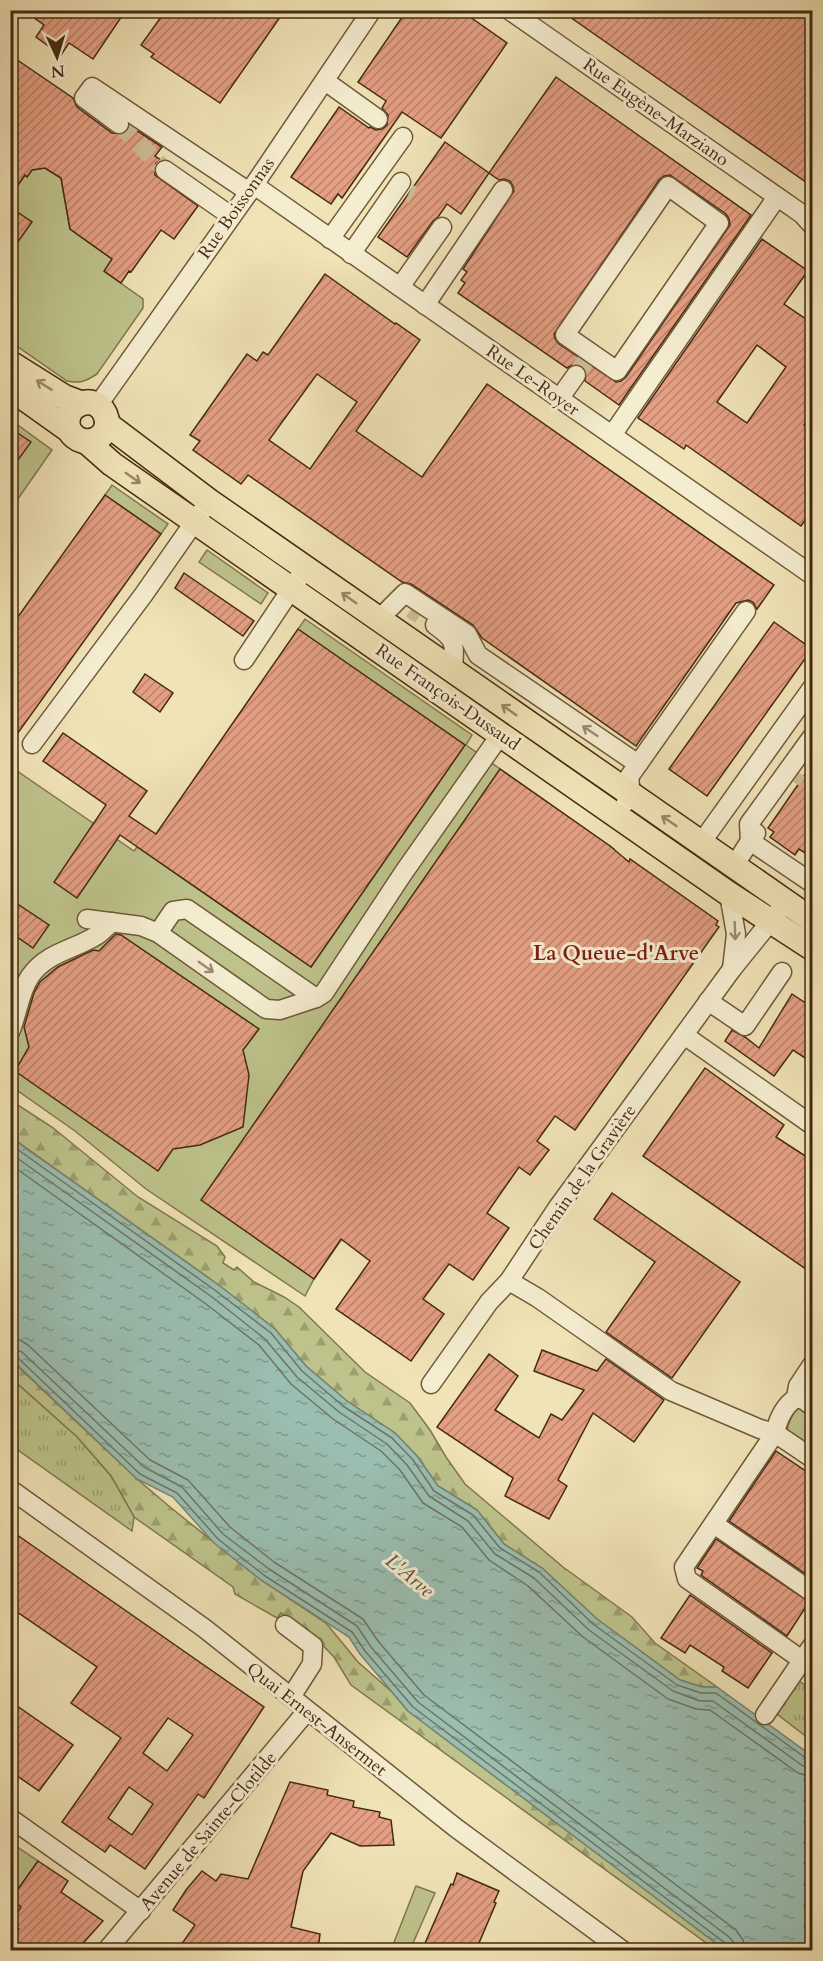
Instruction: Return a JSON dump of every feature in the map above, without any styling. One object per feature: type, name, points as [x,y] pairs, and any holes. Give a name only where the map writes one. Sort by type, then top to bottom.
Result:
[{"type":"main road","name":"Rue François-Dussaud","points":[[10,363],[64,397],[95,411],[131,444],[209,501],[453,671],[624,805],[729,894],[813,948]]},
{"type":"main road","name":"Rue François-Dussaud","points":[[10,388],[78,436],[112,464],[501,734],[624,805],[701,843],[813,920]]},
{"type":"main road","points":[[72,408],[95,411],[103,434],[98,438],[78,436],[67,420],[72,408]]},
{"type":"street","name":"Rue Boissonnas","points":[[95,411],[372,10]]},
{"type":"street","name":"Rue Eugène-Marziano","points":[[509,10],[809,218]]},
{"type":"street","points":[[322,85],[373,121]]},
{"type":"street","name":"Rue Le-Royer","points":[[119,124],[84,98],[92,87],[330,239],[813,575]]},
{"type":"street","points":[[330,239],[402,137]]},
{"type":"street","points":[[165,170],[231,216]]},
{"type":"street","points":[[668,186],[719,223],[617,371],[565,335],[668,186]]},
{"type":"street","points":[[355,256],[405,193],[405,187]]},
{"type":"street","points":[[425,305],[503,190]]},
{"type":"street","points":[[612,435],[777,197]]},
{"type":"street","points":[[399,287],[442,227]]},
{"type":"street","points":[[559,399],[576,375]]},
{"type":"street","points":[[32,744],[144,594],[209,501]]},
{"type":"street","points":[[225,542],[240,522]]},
{"type":"street","points":[[244,660],[306,568]]},
{"type":"street","points":[[379,619],[405,593],[467,634],[478,655],[643,758]]},
{"type":"street","points":[[624,805],[629,777],[746,611]]},
{"type":"street","points":[[420,615],[450,635],[454,643],[453,671]]},
{"type":"street","points":[[701,843],[813,688]]},
{"type":"street","points":[[87,920],[141,926],[158,933],[266,1009],[280,1010],[316,998],[324,993],[404,872],[501,734]]},
{"type":"street","points":[[750,841],[749,824],[813,737]]},
{"type":"street","points":[[734,866],[792,781]]},
{"type":"street","points":[[750,841],[813,883]]},
{"type":"street","points":[[729,894],[736,934],[732,969]]},
{"type":"street","name":"Chemin de la Gravière","points":[[431,1384],[489,1302],[509,1281],[558,1207],[708,1001],[786,902]]},
{"type":"street","points":[[158,933],[173,911],[187,909],[316,998]]},
{"type":"street","points":[[10,1032],[22,992],[37,969],[52,956],[96,936],[112,922]]},
{"type":"street","points":[[708,1001],[746,1026],[782,972]]},
{"type":"street","points":[[684,1035],[811,1122]]},
{"type":"street","points":[[509,1281],[538,1298],[671,1390],[760,1429],[775,1433],[813,1458]]},
{"type":"street","points":[[765,1715],[807,1653],[687,1579],[684,1567],[775,1433],[778,1420],[789,1403],[804,1402],[798,1386],[813,1365]]},
{"type":"street","name":"Quai Ernest-Ansermet","points":[[10,1489],[204,1628],[456,1828],[622,1950]]},
{"type":"street","points":[[714,1524],[813,1592]]},
{"type":"street","points":[[285,1625],[313,1646],[312,1664],[291,1697]]},
{"type":"street","name":"Avenue de Sainte-Clotilde","points":[[107,1950],[307,1711]]},
{"type":"street","points":[[10,1818],[141,1911]]},
{"type":"green space","points":[[45,168],[61,178],[70,229],[112,259],[105,272],[143,299],[143,308],[97,374],[79,382],[67,381],[11,342],[11,196],[25,175],[27,176],[32,170]]},
{"type":"green space","points":[[11,420],[52,450],[11,509]]},
{"type":"green space","points":[[112,485],[168,524],[161,534],[105,495]]},
{"type":"green space","points":[[207,550],[268,593],[261,604],[199,562]]},
{"type":"green space","points":[[320,592],[594,781],[593,783],[591,784],[319,594]]},
{"type":"green space","points":[[305,619],[472,735],[466,745],[614,849],[314,1279],[305,1296],[146,1189],[75,1131],[11,1086],[11,767],[134,851],[137,847],[311,967],[465,745],[298,629]]},
{"type":"green space","points":[[10,1100],[52,1127],[138,1197],[217,1246],[225,1257],[223,1263],[234,1270],[237,1267],[254,1282],[299,1307],[365,1372],[410,1403],[465,1484],[563,1567],[632,1617],[655,1643],[717,1687],[702,1687],[680,1680],[597,1619],[542,1568],[504,1544],[477,1510],[438,1486],[417,1456],[395,1433],[347,1401],[306,1366],[275,1329],[220,1286],[11,1137]]},
{"type":"green space","points":[[10,1359],[137,1479],[170,1507],[261,1580],[326,1623],[358,1662],[392,1692],[408,1711],[725,1950],[716,1950],[351,1685],[334,1657],[309,1631],[281,1613],[277,1618],[235,1594],[233,1587],[134,1517],[111,1476],[77,1437],[11,1378]]},
{"type":"green space","points":[[11,1378],[77,1437],[111,1476],[134,1517],[132,1531],[11,1445]]},
{"type":"green space","points":[[803,1407],[812,1412],[812,1449],[792,1437],[788,1429],[791,1417],[797,1408]]},
{"type":"green space","points":[[799,1681],[812,1690],[812,1741],[777,1714]]},
{"type":"green space","points":[[10,1842],[38,1861],[11,1899],[10,1899]]},
{"type":"green space","points":[[416,1886],[435,1893],[410,1950],[391,1950]]},
{"type":"water","name":"L'Arve","points":[[10,1137],[220,1286],[275,1329],[306,1366],[347,1401],[395,1433],[417,1456],[438,1486],[477,1510],[504,1544],[542,1568],[597,1619],[680,1680],[702,1687],[717,1687],[812,1756],[812,1950],[725,1950],[408,1711],[360,1654],[349,1637],[261,1580],[214,1543],[173,1497],[137,1479],[11,1359]]},
{"type":"building","points":[[23,10],[126,10],[93,59],[69,43],[61,55],[36,37],[44,25]]},
{"type":"building","points":[[166,10],[285,10],[220,103],[151,57],[154,54],[141,45]]},
{"type":"building","points":[[407,10],[460,10],[507,43],[441,138],[402,112],[342,198],[338,194],[331,204],[291,177],[339,107],[369,128],[382,129],[387,125],[388,115],[382,108],[386,101],[358,82]]},
{"type":"building","points":[[560,10],[813,10],[813,187],[680,94]]},
{"type":"building","points":[[10,55],[73,98],[77,107],[112,133],[123,134],[130,126],[162,147],[155,156],[161,160],[154,168],[155,175],[198,206],[174,239],[161,230],[121,283],[104,271],[112,259],[70,229],[61,178],[45,168],[32,170],[27,177],[25,175],[10,196],[10,162],[14,158],[10,144]]},
{"type":"building","points":[[556,77],[751,215],[619,405],[585,381],[586,371],[582,366],[572,365],[567,368],[458,293],[465,283],[461,280],[467,272],[463,269],[514,191],[510,181],[499,180],[489,173]],"holes":[[[670,175],[726,214],[730,225],[626,377],[621,381],[616,382],[555,339],[554,334],[659,180],[664,176]]]},
{"type":"building","points":[[445,142],[489,173],[461,214],[447,204],[407,257],[378,237]]},
{"type":"building","points":[[10,207],[32,222],[10,253]]},
{"type":"building","points":[[762,239],[808,271],[784,304],[813,324],[813,413],[804,425],[813,431],[813,509],[801,526],[686,445],[684,449],[638,418]],"holes":[[[757,345],[786,367],[747,423],[717,402]]]},
{"type":"building","points":[[325,274],[420,340],[356,431],[422,477],[487,384],[774,585],[757,609],[753,602],[748,600],[736,603],[636,746],[482,638],[473,625],[411,584],[402,582],[248,475],[241,484],[193,450],[200,441],[190,435],[247,354],[257,361],[263,352],[268,355]],"holes":[[[317,374],[357,402],[310,469],[269,440]]]},
{"type":"building","points":[[10,428],[31,442],[10,471]]},
{"type":"building","points":[[105,495],[161,534],[10,744],[10,628]]},
{"type":"building","points":[[184,573],[254,621],[243,636],[175,588]]},
{"type":"building","points":[[774,622],[812,649],[707,796],[669,769]]},
{"type":"building","points":[[298,629],[465,745],[311,967],[120,835],[77,898],[54,882],[106,805],[43,761],[63,733],[147,791],[129,816],[156,834]]},
{"type":"building","points":[[145,674],[173,693],[160,712],[133,692]]},
{"type":"building","points":[[813,763],[813,858],[799,849],[795,855],[770,837],[774,832],[768,828]]},
{"type":"building","points":[[500,769],[610,846],[629,862],[630,859],[718,921],[716,925],[719,927],[575,1130],[555,1116],[537,1141],[549,1150],[530,1175],[519,1167],[487,1213],[509,1228],[473,1280],[449,1264],[423,1299],[444,1314],[411,1361],[336,1309],[370,1261],[341,1239],[314,1279],[201,1200]]},
{"type":"building","points":[[10,899],[49,925],[33,948],[10,932]]},
{"type":"building","points":[[116,934],[121,935],[259,1029],[243,1050],[249,1075],[243,1127],[200,1145],[173,1149],[158,1171],[15,1071],[29,1047],[24,1027],[34,993],[40,982],[58,967],[93,950],[99,951]]},
{"type":"building","points":[[792,994],[813,1008],[813,1063],[793,1050],[774,1076],[725,1041],[732,1030],[759,1048]]},
{"type":"building","points":[[705,1068],[784,1125],[776,1137],[813,1161],[813,1274],[643,1156]]},
{"type":"building","points":[[612,1193],[740,1282],[672,1378],[606,1332],[655,1262],[594,1219]]},
{"type":"building","points":[[542,1350],[597,1371],[606,1359],[664,1400],[634,1442],[593,1413],[558,1480],[567,1486],[549,1519],[505,1496],[513,1478],[437,1427],[489,1354],[518,1376],[495,1410],[539,1438],[551,1414],[562,1420],[584,1390],[534,1371]]},
{"type":"building","points":[[776,1451],[813,1476],[813,1579],[729,1521]]},
{"type":"building","points":[[10,1530],[264,1707],[204,1798],[198,1794],[145,1869],[110,1845],[105,1852],[62,1822],[121,1738],[71,1703],[97,1667],[10,1607]],"holes":[[[168,1718],[193,1735],[167,1771],[143,1753]],[[129,1787],[153,1804],[132,1835],[108,1818]]]},
{"type":"building","points":[[716,1539],[809,1602],[787,1636],[701,1575],[703,1571],[697,1568]]},
{"type":"building","points":[[690,1595],[772,1653],[748,1688],[722,1671],[724,1667],[690,1645],[685,1653],[661,1638]]},
{"type":"building","points":[[10,1701],[73,1745],[39,1791],[10,1771]]},
{"type":"building","points":[[290,1782],[328,1790],[327,1795],[354,1801],[353,1807],[380,1812],[379,1817],[391,1820],[394,1845],[360,1846],[331,1833],[303,1871],[291,1927],[320,1934],[318,1950],[190,1950],[181,1945],[195,1925],[173,1910],[186,1890],[202,1871],[216,1881],[221,1874],[248,1879]]},
{"type":"building","points":[[38,1861],[68,1881],[61,1892],[103,1921],[77,1950],[10,1950],[10,1941],[19,1929],[11,1922],[21,1907],[11,1899]]},
{"type":"building","points":[[457,1873],[499,1891],[476,1950],[422,1950],[451,1884],[453,1885]]},
{"type":"tunnel","points":[[119,124],[165,170]]},
{"type":"tunnel","points":[[409,193],[413,195]]},
{"type":"tunnel","points":[[576,375],[591,353]]},
{"type":"tunnel","points":[[411,609],[420,615]]},
{"type":"tunnel","points":[[792,781],[798,772]]},
{"type":"district","name":"La Queue-d'Arve","points":[[616,953]]}]
